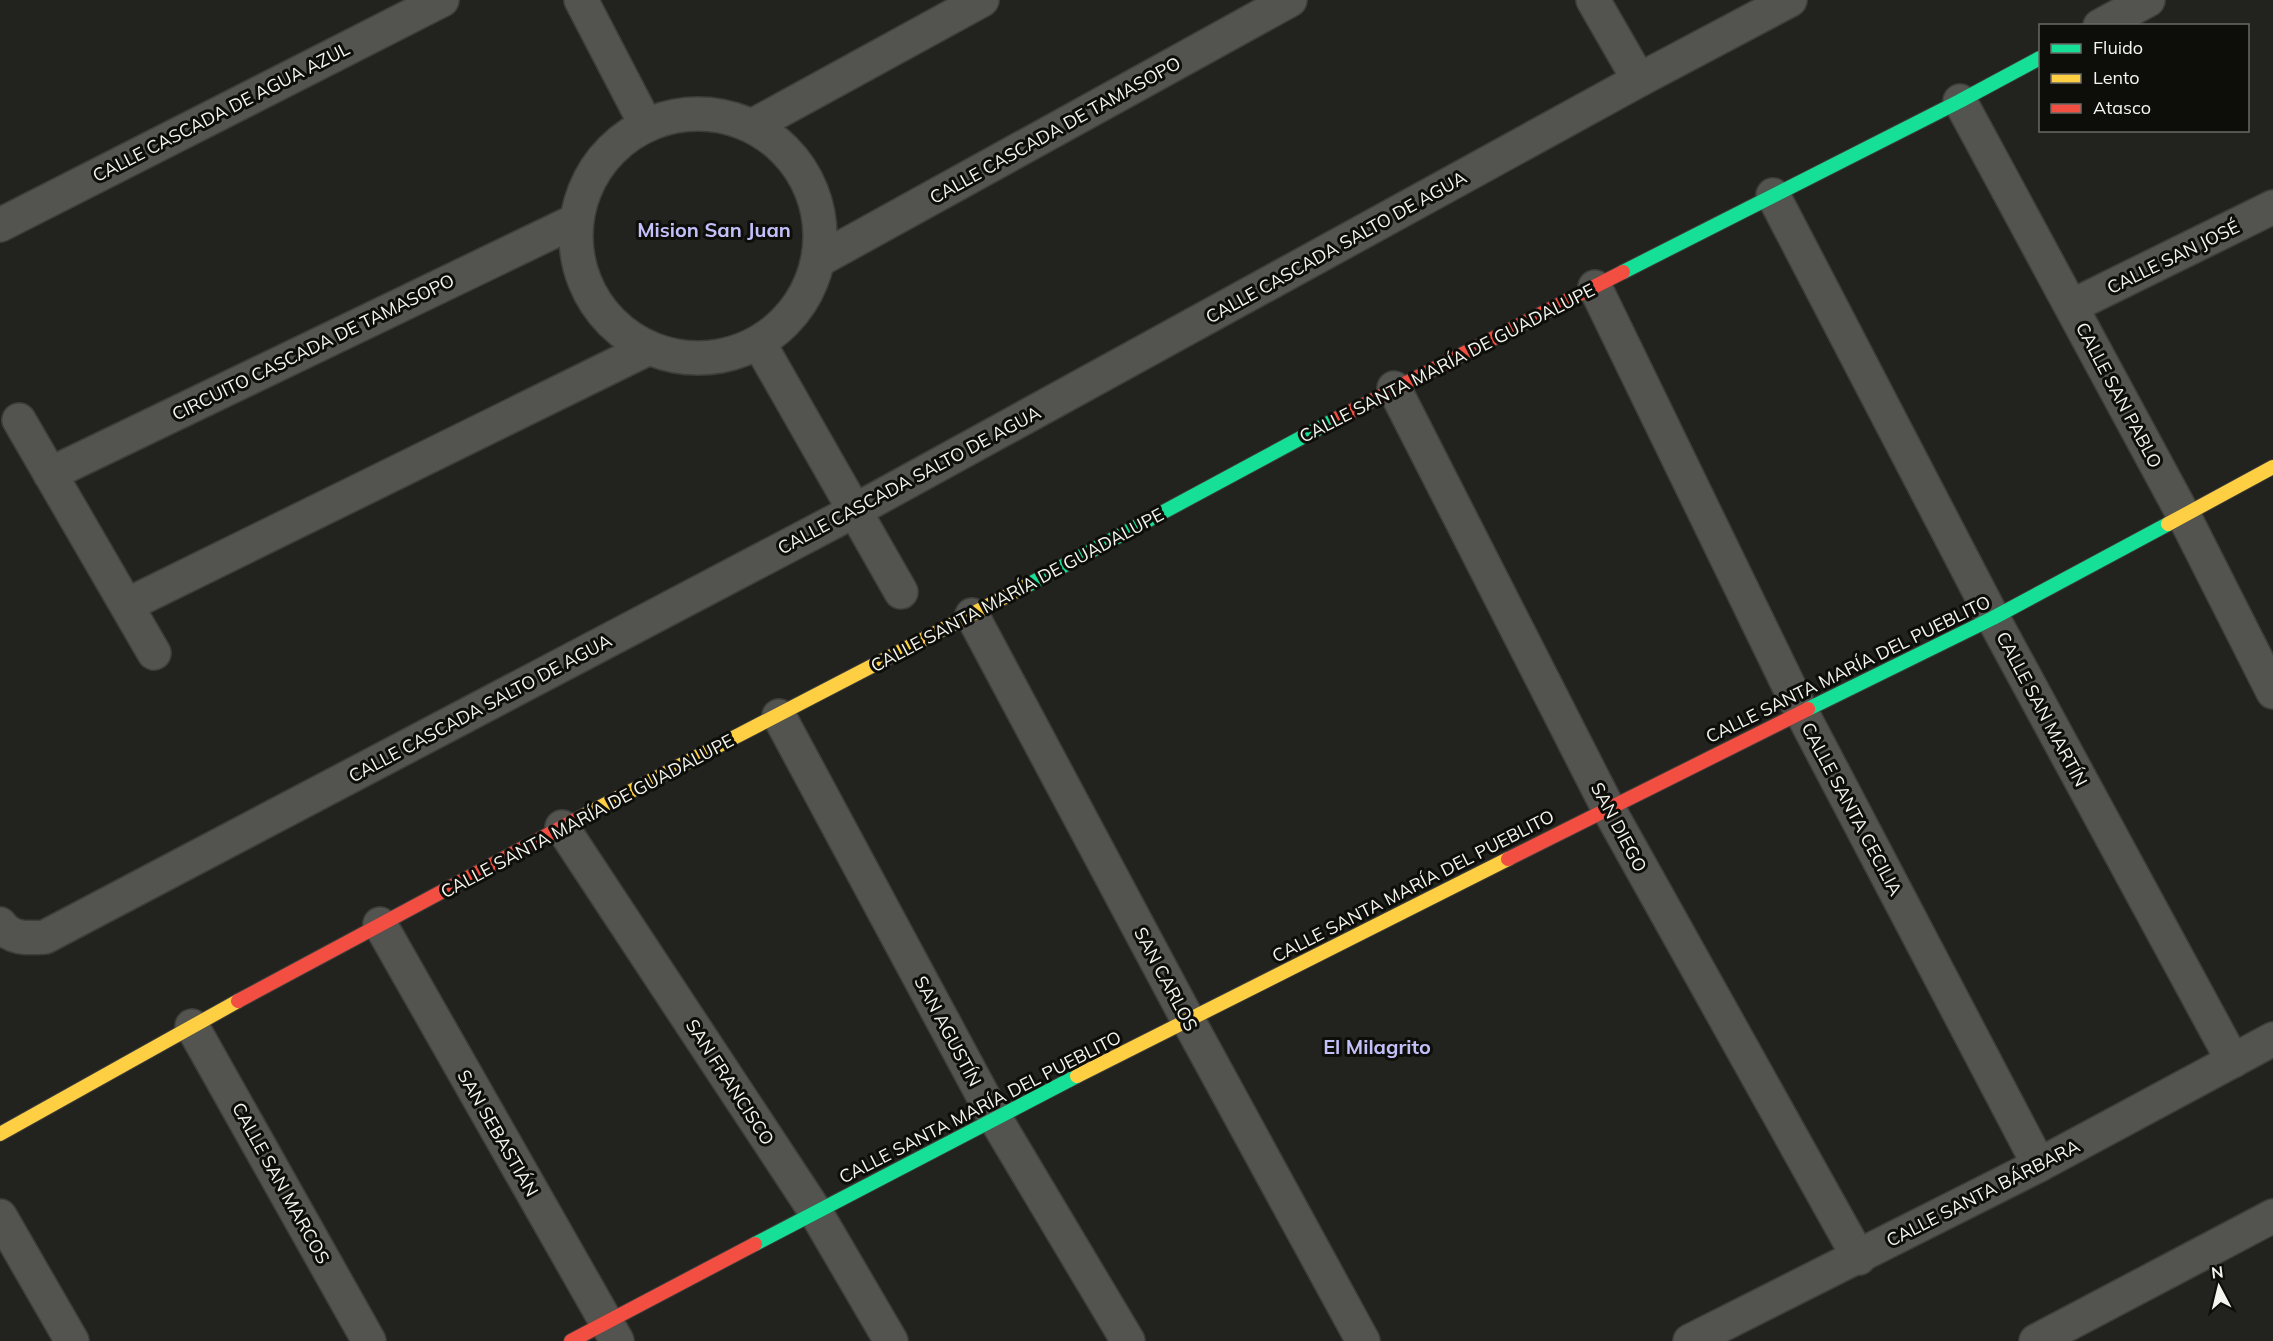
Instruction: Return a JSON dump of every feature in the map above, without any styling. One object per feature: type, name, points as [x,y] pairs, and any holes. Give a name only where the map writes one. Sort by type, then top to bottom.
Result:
[{"type":"street","name":"CALLE CASCADA DE AGUA AZUL","points":[[0,225],[441,0]]},
{"type":"street","points":[[581,0],[646,125]]},
{"type":"street","points":[[752,126],[982,0]]},
{"type":"street","name":"CALLE CASCADA DE TAMASOPO","points":[[819,260],[1290,0]]},
{"type":"street","points":[[1593,0],[1639,80]]},
{"type":"street","name":"CALLE CASCADA SALTO DE AGUA","points":[[10,931],[45,937],[856,510],[1639,80],[1790,0]]},
{"type":"street","points":[[2104,24],[2148,0]]},
{"type":"street","name":"CALLE SANTA MARÍA DE GUADALUPE","points":[[0,1134],[380,924],[972,615],[1394,388],[1960,101],[2039,59]]},
{"type":"street","name":"CALLE SAN PABLO","points":[[1960,101],[2184,516],[2273,692]]},
{"type":"street","points":[[681,115],[718,115],[752,126],[785,149],[808,182],[820,219],[819,260],[808,293],[787,322],[759,343],[723,357],[684,359],[647,349],[614,327],[590,297],[576,260],[575,220],[587,182],[612,148],[646,125],[681,115]]},
{"type":"street","name":"CALLE SAN MARTÍN","points":[[1773,195],[1993,618],[2233,1060]]},
{"type":"street","name":"CALLE SAN JOSÉ","points":[[2072,306],[2273,207]]},
{"type":"street","name":"CIRCUITO CASCADA DE TAMASOPO","points":[[50,474],[575,220]]},
{"type":"street","name":"CALLE SANTA CECILIA","points":[[1595,287],[1802,713],[2039,1165]]},
{"type":"street","points":[[759,343],[901,592]]},
{"type":"street","points":[[127,605],[647,349]]},
{"type":"street","name":"SAN DIEGO","points":[[1394,388],[1608,807],[1859,1257]]},
{"type":"street","points":[[20,420],[154,653]]},
{"type":"street","name":"CALLE SANTA MARÍA DEL PUEBLITO","points":[[571,1341],[612,1332],[815,1211],[1608,807],[1993,618],[2273,467]]},
{"type":"street","name":"SAN CARLOS","points":[[972,615],[1188,1020],[1363,1341]]},
{"type":"street","name":"SAN AGUSTÍN","points":[[779,716],[995,1118],[1128,1341]]},
{"type":"street","name":"SAN FRANCISCO","points":[[562,827],[815,1211],[891,1341]]},
{"type":"street","name":"SAN SEBASTIÁN","points":[[380,924],[612,1332]]},
{"type":"street","name":"CALLE SAN MARCOS","points":[[192,1026],[369,1341]]},
{"type":"street","name":"CALLE SANTA BÁRBARA","points":[[1689,1341],[2039,1165],[2273,1039]]},
{"type":"street","points":[[0,1216],[72,1341]]},
{"type":"street","points":[[2036,1341],[2273,1216]]},
{"type":"traffic: fast","points":[[1623,272],[2039,59]]},
{"type":"traffic: fast","points":[[1026,586],[1336,419]]},
{"type":"traffic: fast","points":[[1808,709],[1993,618],[2168,524]]},
{"type":"traffic: fast","points":[[755,1244],[1077,1076]]},
{"type":"traffic: slow","points":[[2168,524],[2273,467]]},
{"type":"traffic: slow","points":[[581,817],[1026,586]]},
{"type":"traffic: slow","points":[[1077,1076],[1508,859]]},
{"type":"traffic: slow","points":[[0,1134],[238,1001]]},
{"type":"traffic: jam","points":[[1336,419],[1623,272]]},
{"type":"traffic: jam","points":[[1508,859],[1808,709]]},
{"type":"traffic: jam","points":[[238,1001],[581,817]]},
{"type":"traffic: jam","points":[[571,1341],[755,1244]]},
{"type":"district","name":"Mision San Juan","points":[[714,229]]},
{"type":"district","name":"El Milagrito","points":[[1377,1046]]}]
